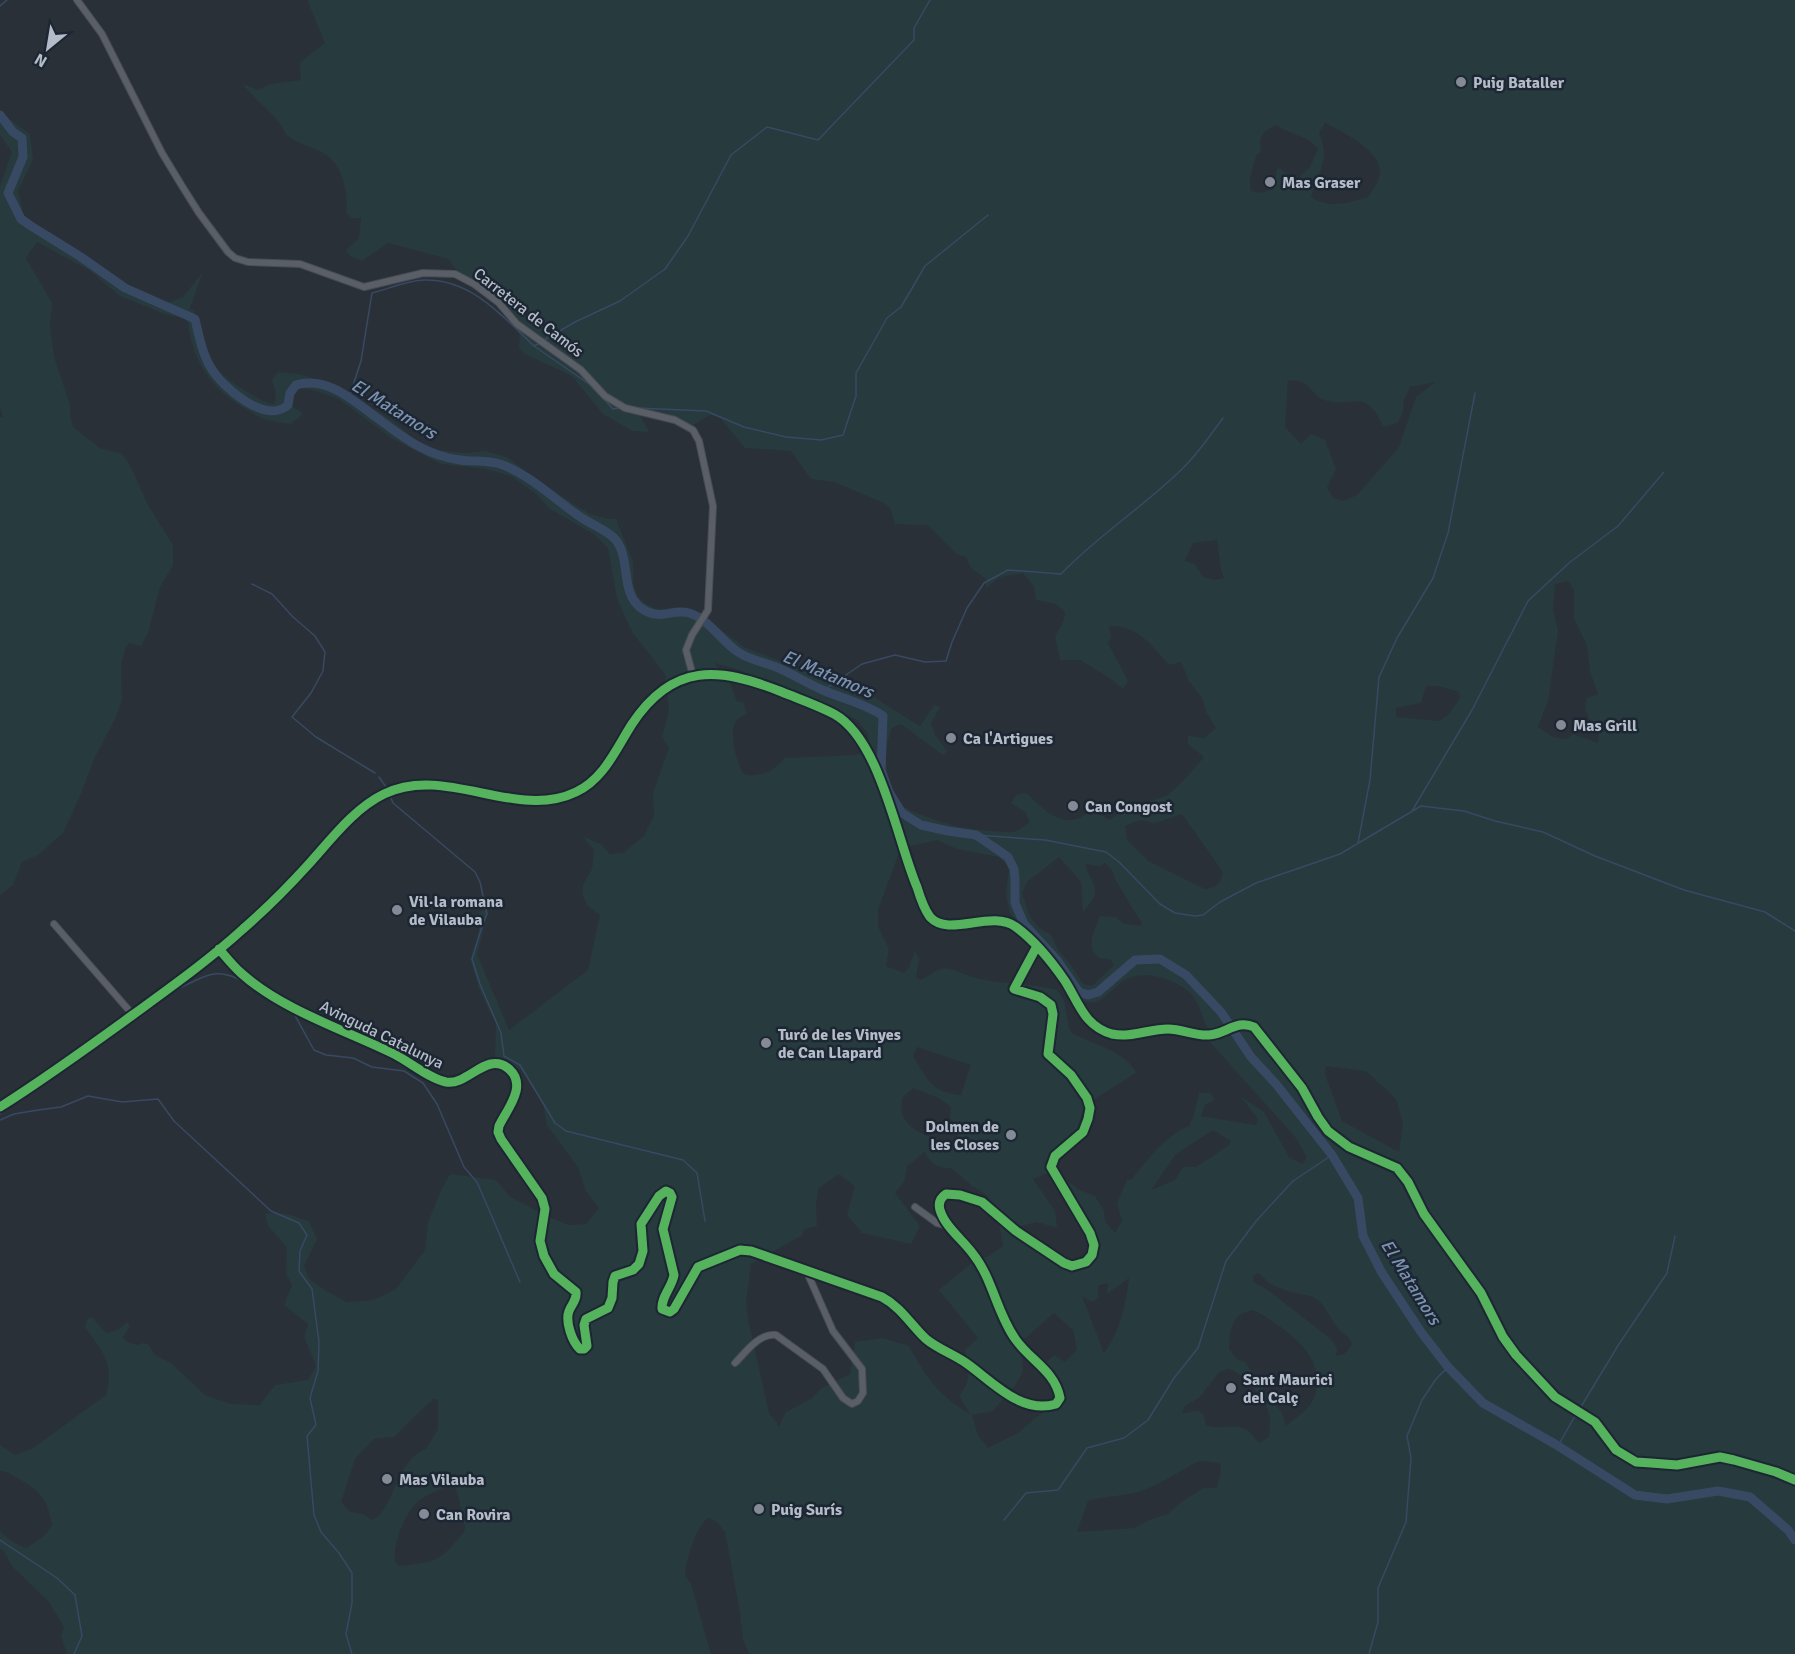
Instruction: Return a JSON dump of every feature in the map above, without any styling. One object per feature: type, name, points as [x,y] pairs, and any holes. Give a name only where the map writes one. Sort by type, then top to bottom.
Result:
[{"type":"street","name":"Carretera de Camós","points":[[77,0],[102,34],[177,178],[199,213],[235,258],[248,262],[300,264],[364,287],[423,273],[455,273],[498,302],[517,324],[581,370],[605,396],[625,408],[675,420],[693,430],[699,441],[713,506],[710,600],[705,616],[692,635],[686,650],[693,676]]},
{"type":"street","points":[[0,1107],[53,1073],[219,950],[276,899],[350,819],[379,796],[405,786],[427,784],[537,800],[561,798],[594,780],[649,702],[670,685],[693,676],[715,674],[741,677],[809,702],[840,717],[859,736],[895,820],[909,868],[930,917],[936,922],[950,925],[1002,920],[1015,926],[1037,946],[1065,982],[1086,1019],[1103,1031],[1119,1035],[1172,1029],[1208,1035],[1240,1023],[1248,1023],[1254,1027],[1302,1088],[1318,1118],[1328,1131],[1360,1153],[1385,1161],[1397,1168],[1408,1182],[1424,1214],[1481,1293],[1503,1336],[1516,1355],[1555,1397],[1595,1422],[1622,1455],[1636,1462],[1677,1465],[1720,1457],[1776,1472],[1795,1480]]},
{"type":"street","points":[[54,924],[133,1015]]},
{"type":"street","points":[[806,1270],[887,1299],[931,1342],[968,1364],[1009,1396],[1037,1405],[1056,1404],[1060,1396],[1051,1375],[1017,1342],[1002,1315],[981,1266],[950,1226],[939,1206],[943,1195],[949,1194],[982,1202],[1016,1232],[1068,1265],[1079,1266],[1092,1255],[1094,1242],[1090,1233],[1051,1167],[1055,1156],[1077,1138],[1084,1129],[1090,1113],[1089,1101],[1071,1075],[1048,1054],[1053,1014],[1051,1005],[1040,997],[1014,989],[1037,946]]},
{"type":"street","name":"Avinguda Catalunya","points":[[219,950],[246,977],[284,1002],[394,1054],[443,1081],[457,1081],[476,1069],[496,1063],[511,1072],[517,1082],[517,1090],[498,1132],[543,1198],[545,1209],[540,1236],[541,1246],[554,1274],[576,1292],[576,1299],[568,1312],[568,1318],[574,1340],[580,1349],[587,1346],[584,1325],[586,1319],[606,1310],[610,1305],[615,1276],[618,1273],[633,1270],[639,1264],[643,1251],[641,1224],[663,1192],[670,1193],[672,1197],[663,1229],[674,1275],[662,1304],[665,1312],[674,1309],[698,1267],[734,1252],[751,1251],[806,1270]]},
{"type":"street","points":[[915,1207],[937,1223],[950,1226]]},
{"type":"street","points":[[735,1363],[762,1338],[770,1334],[776,1335],[823,1369],[846,1401],[852,1404],[858,1401],[863,1393],[862,1370],[833,1330],[806,1270]]},
{"type":"green space","points":[[307,0],[1795,0],[1795,1654],[749,1654],[743,1639],[725,1532],[717,1522],[709,1518],[696,1535],[685,1575],[691,1584],[711,1654],[67,1654],[61,1636],[64,1627],[49,1602],[12,1566],[4,1551],[0,1549],[0,1530],[12,1541],[27,1548],[45,1535],[52,1525],[42,1497],[25,1482],[0,1471],[0,1445],[15,1455],[33,1448],[106,1395],[108,1366],[85,1327],[87,1319],[92,1317],[106,1333],[118,1330],[127,1322],[130,1326],[123,1337],[126,1341],[137,1345],[148,1344],[155,1355],[171,1363],[205,1395],[231,1404],[260,1405],[275,1385],[308,1380],[316,1366],[304,1337],[308,1324],[284,1305],[292,1285],[286,1273],[287,1247],[268,1226],[265,1213],[287,1214],[309,1221],[317,1239],[304,1266],[309,1279],[347,1302],[374,1300],[396,1289],[425,1250],[428,1223],[450,1174],[496,1180],[510,1197],[569,1225],[586,1224],[599,1208],[586,1191],[578,1167],[547,1125],[543,1104],[528,1080],[521,1070],[495,1057],[496,1024],[479,989],[470,959],[478,936],[479,912],[489,909],[477,954],[509,1030],[588,970],[600,915],[588,906],[583,896],[583,885],[592,869],[594,850],[582,836],[601,844],[610,854],[623,853],[644,836],[654,815],[653,793],[669,748],[662,737],[669,711],[665,674],[632,632],[617,599],[608,548],[595,535],[550,509],[535,493],[511,476],[486,469],[441,464],[393,439],[337,398],[298,388],[292,394],[291,405],[303,414],[291,424],[258,416],[224,394],[206,374],[194,350],[188,322],[181,317],[167,315],[120,296],[89,270],[37,242],[26,258],[52,303],[50,327],[54,357],[70,404],[73,427],[100,448],[122,454],[130,465],[148,505],[173,545],[173,565],[160,587],[148,633],[141,646],[129,643],[125,649],[121,666],[122,700],[63,833],[38,855],[22,862],[13,885],[0,895],[0,417],[3,417],[0,408],[0,186],[12,152],[0,135],[0,111],[30,134],[33,159],[18,191],[23,213],[33,225],[141,294],[167,303],[183,297],[203,272],[189,310],[193,310],[214,364],[224,375],[243,389],[264,402],[275,404],[276,393],[272,380],[278,372],[299,374],[338,386],[393,421],[420,444],[439,450],[465,453],[485,451],[507,457],[542,484],[590,514],[616,519],[633,562],[633,580],[637,596],[645,603],[656,609],[680,608],[698,612],[744,647],[820,677],[826,670],[843,678],[920,726],[934,705],[940,707],[931,724],[936,736],[947,751],[943,755],[901,724],[892,728],[886,757],[888,777],[895,795],[904,807],[959,827],[1014,832],[1030,822],[1025,812],[1011,803],[1016,795],[1026,793],[1046,811],[1064,820],[1095,813],[1109,820],[1125,810],[1168,795],[1204,757],[1188,744],[1188,736],[1204,738],[1216,728],[1206,712],[1202,698],[1189,681],[1181,662],[1169,665],[1144,638],[1136,633],[1128,629],[1109,626],[1111,637],[1108,643],[1128,681],[1123,689],[1080,660],[1060,660],[1055,637],[1064,620],[1065,612],[1056,604],[1036,600],[1034,587],[1023,573],[1000,577],[986,588],[986,579],[971,568],[966,557],[957,554],[928,525],[895,524],[890,508],[884,503],[834,482],[811,479],[791,451],[745,448],[720,418],[710,415],[693,425],[666,414],[639,413],[649,432],[632,431],[603,414],[572,376],[525,354],[519,348],[520,322],[491,292],[459,273],[448,259],[388,243],[362,261],[350,256],[346,250],[359,238],[361,218],[351,218],[346,212],[345,188],[336,165],[325,154],[288,136],[276,119],[243,84],[258,90],[270,84],[301,80],[300,62],[325,43]],"holes":[[[1325,123],[1358,142],[1373,155],[1378,163],[1380,174],[1368,197],[1332,204],[1311,197],[1324,158],[1319,133]],[[1276,125],[1304,138],[1318,149],[1310,167],[1296,180],[1277,167],[1274,189],[1261,193],[1251,191],[1250,182],[1257,154],[1261,152],[1260,140],[1264,132]],[[1288,380],[1302,382],[1320,398],[1330,402],[1363,402],[1376,413],[1383,427],[1398,423],[1410,387],[1435,382],[1416,397],[1399,447],[1357,495],[1343,501],[1333,498],[1327,487],[1336,469],[1325,440],[1311,434],[1301,444],[1285,427]],[[1217,540],[1224,578],[1215,580],[1203,577],[1195,564],[1185,561],[1193,543]],[[1568,581],[1574,590],[1574,618],[1587,646],[1590,672],[1598,694],[1587,698],[1585,708],[1592,726],[1599,730],[1598,743],[1573,734],[1566,739],[1553,737],[1538,727],[1548,701],[1558,631],[1553,609],[1555,584]],[[714,663],[803,693],[857,720],[868,734],[870,750],[856,755],[785,758],[767,772],[745,775],[733,742],[733,728],[736,721],[747,714],[743,702],[737,702],[728,678]],[[1426,686],[1439,686],[1459,692],[1460,698],[1449,714],[1439,721],[1396,717],[1396,708],[1421,703]],[[1182,814],[1223,872],[1221,880],[1215,887],[1205,889],[1148,861],[1127,840],[1125,826],[1140,820],[1155,823]],[[937,840],[957,849],[999,857],[1009,867],[1006,894],[1010,913],[1076,997],[1084,1001],[1097,1001],[1123,981],[1140,975],[1169,980],[1186,989],[1197,1002],[1207,1028],[1219,1031],[1207,1039],[1296,1138],[1307,1158],[1302,1164],[1289,1157],[1264,1112],[1241,1097],[1258,1119],[1256,1125],[1201,1116],[1205,1105],[1214,1100],[1211,1093],[1199,1093],[1189,1126],[1164,1142],[1131,1180],[1127,1180],[1117,1203],[1122,1221],[1115,1233],[1105,1221],[1104,1211],[1095,1196],[1067,1181],[1063,1182],[1095,1238],[1085,1265],[1073,1270],[1061,1265],[999,1223],[1003,1246],[989,1256],[974,1261],[939,1290],[978,1338],[965,1350],[968,1380],[959,1396],[970,1414],[934,1385],[909,1346],[883,1338],[855,1342],[850,1374],[822,1388],[811,1399],[786,1412],[779,1426],[769,1413],[748,1319],[746,1303],[751,1264],[801,1236],[805,1229],[817,1226],[818,1189],[839,1174],[855,1186],[847,1215],[862,1233],[911,1244],[920,1226],[895,1193],[904,1182],[907,1167],[924,1152],[935,1164],[951,1168],[985,1194],[1016,1227],[1037,1222],[1057,1228],[1055,1211],[1033,1179],[1048,1173],[1045,1165],[1051,1155],[1067,1144],[1076,1131],[1085,1105],[1136,1073],[1132,1066],[1118,1054],[1073,1034],[1069,1028],[1064,1000],[1057,990],[980,979],[948,969],[941,969],[920,980],[916,978],[919,959],[915,951],[904,973],[886,966],[889,949],[878,926],[878,910],[901,848]],[[1059,857],[1081,882],[1083,912],[1095,893],[1085,864],[1099,866],[1105,863],[1142,923],[1141,926],[1125,924],[1115,917],[1100,916],[1092,937],[1092,950],[1099,958],[1110,959],[1114,965],[1092,986],[1083,984],[1058,950],[1051,935],[1038,927],[1029,915],[1022,893],[1027,882]],[[917,1047],[971,1065],[961,1095],[943,1091],[927,1078],[913,1056]],[[1326,1066],[1366,1071],[1396,1099],[1403,1123],[1399,1152],[1342,1121],[1325,1074]],[[913,1088],[938,1098],[951,1107],[950,1119],[963,1129],[952,1143],[930,1137],[916,1130],[905,1120],[902,1113],[902,1098]],[[1213,1130],[1231,1141],[1228,1146],[1196,1167],[1183,1167],[1175,1180],[1151,1190],[1176,1154]],[[1259,1273],[1270,1284],[1287,1291],[1314,1297],[1322,1304],[1339,1330],[1349,1338],[1352,1344],[1349,1349],[1336,1356],[1337,1348],[1331,1339],[1265,1288],[1253,1282],[1254,1275]],[[1129,1278],[1121,1317],[1110,1345],[1104,1353],[1082,1296],[1092,1302],[1098,1298],[1098,1286],[1108,1283],[1107,1294]],[[1253,1310],[1290,1334],[1310,1357],[1316,1370],[1317,1385],[1313,1400],[1286,1426],[1281,1411],[1267,1395],[1245,1362],[1237,1359],[1229,1349],[1233,1324],[1240,1315]],[[1054,1313],[1073,1330],[1077,1350],[1065,1362],[1054,1355],[1045,1364],[1058,1382],[1063,1400],[1039,1415],[1018,1433],[988,1448],[978,1435],[972,1415],[993,1411],[1016,1384],[1023,1371],[1021,1342]],[[1229,1369],[1247,1381],[1263,1400],[1270,1416],[1269,1437],[1259,1443],[1249,1431],[1240,1427],[1206,1425],[1204,1416],[1199,1411],[1182,1413],[1185,1406],[1200,1397],[1219,1372]],[[433,1399],[438,1400],[438,1429],[426,1449],[408,1463],[385,1507],[372,1520],[363,1514],[350,1512],[341,1502],[355,1459],[374,1439],[394,1437]],[[1199,1461],[1220,1463],[1221,1470],[1217,1488],[1203,1488],[1168,1514],[1134,1528],[1077,1532],[1088,1501],[1137,1492]],[[448,1486],[454,1486],[465,1527],[464,1532],[437,1559],[399,1566],[395,1562],[395,1554],[404,1521],[418,1501]]]},
{"type":"waterway","points":[[0,6],[7,0]]},
{"type":"waterway","points":[[544,340],[575,322],[620,301],[665,269],[688,236],[731,155],[767,127],[818,140],[914,40],[914,28],[930,0]]},
{"type":"waterway","name":"El Matamors","points":[[0,115],[13,132],[22,138],[23,157],[8,193],[21,219],[125,288],[195,319],[201,344],[211,368],[225,385],[246,402],[268,410],[279,410],[288,405],[290,393],[296,385],[319,384],[341,392],[399,434],[427,451],[448,458],[495,463],[520,473],[579,516],[614,538],[623,554],[630,593],[641,608],[655,614],[683,612],[696,616],[743,655],[776,667],[883,716],[881,770],[889,792],[902,813],[921,825],[976,835],[1008,857],[1014,869],[1015,903],[1024,924],[1057,960],[1079,992],[1088,995],[1098,992],[1135,960],[1160,959],[1186,975],[1221,1012],[1251,1057],[1276,1084],[1332,1155],[1358,1198],[1363,1236],[1382,1273],[1421,1332],[1448,1367],[1483,1403],[1555,1444],[1635,1495],[1667,1499],[1718,1491],[1750,1497],[1788,1530],[1795,1540]]},
{"type":"waterway","points":[[637,408],[706,411],[744,427],[786,437],[821,440],[843,435],[856,396],[856,373],[887,318],[901,307],[925,266],[988,215]]},
{"type":"waterway","points":[[349,398],[361,361],[372,293],[399,285],[426,280],[458,286],[473,293],[499,312],[534,346],[540,343]]},
{"type":"waterway","points":[[534,346],[589,384],[599,394]]},
{"type":"waterway","points":[[1358,843],[1370,780],[1379,677],[1397,638],[1433,578],[1448,533],[1475,393]]},
{"type":"waterway","points":[[603,398],[613,409],[620,408]]},
{"type":"waterway","points":[[824,690],[862,664],[895,655],[925,662],[946,661],[967,608],[984,583],[1008,570],[1061,574],[1090,546],[1183,468],[1223,418]]},
{"type":"waterway","points":[[1412,811],[1472,710],[1528,601],[1569,563],[1618,526],[1664,472]]},
{"type":"waterway","points":[[252,584],[272,594],[315,636],[325,652],[323,671],[311,693],[292,717],[316,737],[375,773]]},
{"type":"waterway","points":[[379,777],[386,787]]},
{"type":"waterway","points":[[390,796],[393,803],[475,872],[480,882],[487,914],[472,959],[501,1033],[504,1056],[520,1065],[555,1123],[566,1131],[683,1160],[697,1173],[705,1221]]},
{"type":"waterway","points":[[976,835],[1045,840],[1106,852],[1119,862],[1160,904],[1175,913],[1195,916],[1203,915],[1220,902],[1256,883],[1340,854],[1421,806],[1464,811],[1543,832],[1595,856],[1684,890],[1765,912],[1795,931]]},
{"type":"waterway","points":[[0,1114],[178,989],[190,983],[208,975],[224,974],[233,976],[255,988]]},
{"type":"waterway","points":[[277,1002],[293,1012],[314,1050],[326,1055],[353,1058],[372,1067],[404,1071],[423,1083],[437,1104],[464,1167],[477,1182],[520,1282]]},
{"type":"waterway","points":[[0,1120],[14,1114],[61,1107],[88,1096],[122,1102],[158,1099],[174,1121],[271,1211],[299,1223],[307,1235],[300,1251],[299,1271],[312,1289],[319,1342],[318,1371],[310,1398],[316,1425],[307,1436],[314,1515],[321,1532],[352,1573],[352,1603],[346,1634],[352,1654]]},
{"type":"waterway","points":[[1004,1520],[1026,1493],[1058,1490],[1087,1448],[1124,1438],[1148,1420],[1174,1378],[1198,1348],[1226,1261],[1257,1220],[1293,1181],[1332,1155]]},
{"type":"waterway","points":[[1579,1410],[1619,1344],[1667,1273],[1675,1236]]},
{"type":"waterway","points":[[1369,1654],[1378,1622],[1378,1588],[1406,1522],[1411,1458],[1407,1436],[1422,1400],[1436,1379],[1448,1367]]},
{"type":"waterway","points":[[1558,1446],[1576,1414]]},
{"type":"waterway","points":[[0,1540],[57,1578],[75,1595],[82,1636],[74,1654]]},
{"type":"cycle path","points":[[0,1107],[84,1050],[217,952],[268,906],[342,826],[373,800],[408,786],[432,785],[529,800],[553,799],[576,792],[602,771],[632,724],[664,689],[681,680],[699,675],[738,678],[821,708],[834,714],[850,727],[864,745],[875,767],[922,903],[930,917],[938,923],[959,925],[995,921],[1006,922],[1016,927],[1055,967],[1089,1020],[1112,1034],[1126,1035],[1168,1029],[1209,1035],[1242,1025],[1254,1027],[1302,1088],[1328,1131],[1349,1147],[1397,1168],[1408,1182],[1424,1214],[1481,1293],[1503,1337],[1516,1355],[1555,1397],[1595,1422],[1616,1450],[1636,1462],[1677,1465],[1720,1457],[1776,1472],[1795,1480]]},
{"type":"cycle path","points":[[219,949],[241,973],[275,998],[394,1054],[439,1080],[454,1082],[493,1064],[501,1064],[509,1069],[517,1083],[516,1090],[498,1132],[542,1198],[545,1209],[540,1241],[544,1256],[554,1274],[576,1292],[568,1320],[572,1337],[580,1349],[587,1346],[584,1325],[586,1319],[608,1308],[615,1276],[633,1270],[639,1264],[643,1251],[641,1224],[659,1196],[666,1191],[672,1197],[663,1229],[674,1275],[663,1300],[662,1309],[670,1312],[674,1309],[698,1267],[740,1250],[751,1251],[882,1297],[900,1311],[931,1343],[966,1363],[1019,1401],[1043,1406],[1056,1404],[1060,1398],[1053,1380],[1016,1340],[1004,1319],[980,1264],[946,1222],[939,1205],[946,1194],[960,1195],[982,1202],[1016,1231],[1072,1266],[1086,1262],[1092,1255],[1094,1245],[1090,1233],[1051,1167],[1055,1156],[1083,1132],[1090,1108],[1087,1098],[1071,1075],[1048,1054],[1053,1014],[1051,1005],[1040,997],[1014,989],[1037,946]]},
{"type":"place","name":"Puig Bataller","points":[[1461,82]]},
{"type":"place","name":"Mas Graser","points":[[1270,182]]},
{"type":"place","name":"Mas Grill","points":[[1561,725]]},
{"type":"place","name":"Ca l'Artigues","points":[[951,738]]},
{"type":"place","name":"Can Congost","points":[[1073,806]]},
{"type":"place","name":"Vil·la romana de Vilauba","points":[[397,910]]},
{"type":"place","name":"Turó de les Vinyes de Can Llapard","points":[[766,1043]]},
{"type":"place","name":"Dolmen de les Closes","points":[[1011,1135]]},
{"type":"place","name":"Sant Maurici del Calç","points":[[1231,1388]]},
{"type":"place","name":"Mas Vilauba","points":[[387,1479]]},
{"type":"place","name":"Puig Surís","points":[[759,1509]]},
{"type":"place","name":"Can Rovira","points":[[424,1514]]}]
